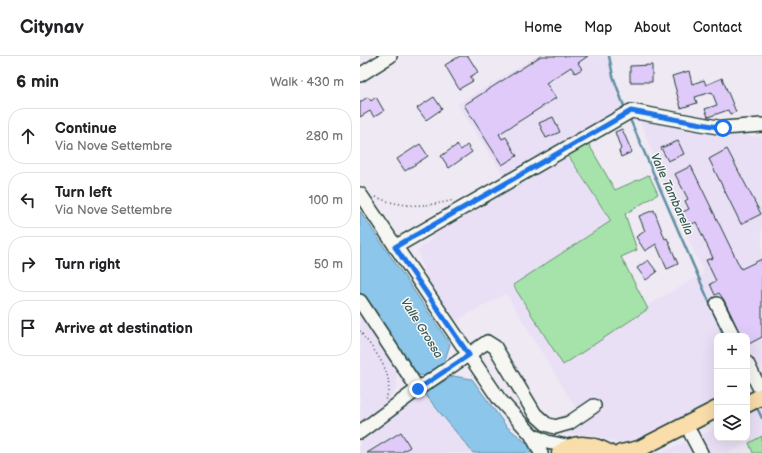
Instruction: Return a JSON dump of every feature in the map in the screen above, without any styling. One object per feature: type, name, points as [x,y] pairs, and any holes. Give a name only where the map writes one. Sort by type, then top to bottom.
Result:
[{"type":"main road","points":[[750,400],[758,391]]},
{"type":"main road","points":[[621,453],[639,449],[714,411]]},
{"type":"main road","points":[[654,453],[714,422]]},
{"type":"main road","points":[[566,450],[591,445],[608,453]]},
{"type":"street","points":[[360,75],[390,56]]},
{"type":"street","points":[[395,247],[631,111],[723,128],[762,132]]},
{"type":"street","points":[[723,128],[762,125]]},
{"type":"street","points":[[360,194],[498,399],[531,434],[541,453]]},
{"type":"street","points":[[360,301],[418,389]]},
{"type":"street","points":[[717,304],[732,333]]},
{"type":"street","points":[[360,432],[418,389],[487,342],[495,347],[535,414],[546,424],[555,427],[568,424],[594,406]]},
{"type":"street","points":[[749,369],[758,391]]},
{"type":"street","points":[[531,434],[566,450]]},
{"type":"street","points":[[691,434],[701,453]]},
{"type":"path","points":[[375,196],[396,204],[409,205],[434,204],[459,198]]},
{"type":"path","points":[[360,331],[388,376],[389,387],[382,404]]},
{"type":"shaded area","points":[[537,56],[612,56],[613,75],[626,105],[504,176],[457,104]]},
{"type":"shaded area","points":[[639,118],[719,133],[762,137],[762,375],[750,383],[750,333],[714,333],[714,401],[633,442],[620,444],[592,435],[566,434],[584,422],[506,294],[456,321],[427,283],[418,251],[437,233],[568,155],[611,221],[513,285],[563,365],[647,309],[646,306],[704,273],[673,207]]},
{"type":"shaded area","points":[[360,312],[391,360],[397,374],[397,388],[387,401],[360,423]]},
{"type":"shaded area","points":[[424,393],[473,453],[360,453],[360,441]]},
{"type":"shaded area","points":[[762,405],[762,436],[728,453],[660,453],[714,429],[714,441],[750,441],[750,411]]},
{"type":"green space","points":[[588,143],[615,190],[649,175],[658,194],[625,214],[637,250],[621,257],[648,309],[563,365],[513,285],[611,221],[568,155]]},
{"type":"green space","points":[[762,436],[762,453],[753,453],[749,443]]},
{"type":"water","name":"Valle Grossa","points":[[360,211],[450,344],[444,363],[424,376],[414,374],[360,293]]},
{"type":"water","points":[[453,376],[472,379],[506,426],[533,448],[535,453],[473,453],[424,393]]},
{"type":"building","points":[[460,56],[468,56],[478,72],[470,77],[473,81],[459,89],[445,65]]},
{"type":"building","points":[[541,56],[588,56],[578,63],[582,69],[575,73],[571,67],[546,83],[556,98],[499,134],[502,139],[506,137],[517,156],[502,165],[464,105]]},
{"type":"building","points":[[652,65],[652,82],[630,82],[630,66]]},
{"type":"building","points":[[689,71],[692,84],[704,80],[706,85],[722,78],[736,112],[730,114],[728,110],[708,117],[705,109],[717,105],[712,92],[695,97],[697,103],[681,108],[672,76]]},
{"type":"building","points":[[368,97],[371,101],[376,97],[384,111],[374,117],[370,111],[360,117],[360,102]]},
{"type":"building","points":[[434,97],[442,109],[426,120],[417,108]]},
{"type":"building","points":[[553,117],[560,132],[546,138],[539,123]]},
{"type":"building","points":[[622,129],[632,152],[621,157],[619,151],[621,149],[615,132]]},
{"type":"building","points":[[678,141],[684,154],[668,161],[661,148]]},
{"type":"building","points":[[420,144],[428,156],[405,171],[397,159]]},
{"type":"building","points":[[457,145],[461,150],[467,145],[472,152],[449,168],[441,156]]},
{"type":"building","points":[[727,149],[761,214],[741,224],[709,159]]},
{"type":"building","points":[[691,166],[741,269],[762,259],[762,337],[750,343],[750,333],[740,333],[724,300],[719,293],[715,295],[710,284],[716,281],[706,260],[713,258],[696,222],[685,228],[679,214],[689,209],[685,201],[688,199],[675,174]]},
{"type":"building","points":[[654,210],[665,239],[667,238],[678,264],[667,269],[656,244],[645,251],[636,237],[645,231],[639,216]]},
{"type":"building","points":[[648,260],[657,272],[646,280],[637,268]]},
{"type":"building","points":[[401,432],[410,447],[400,453],[367,453]]},
{"type":"waterway","name":"Valle Tambarella","points":[[609,56],[613,76],[625,109]]},
{"type":"waterway","name":"Valle Tambarella","points":[[629,117],[723,333]]},
{"type":"waterway","name":"Valle Tambarella","points":[[757,408],[762,418]]},
{"type":"route","points":[[418,389],[469,355],[395,247],[631,111],[723,128]]}]
